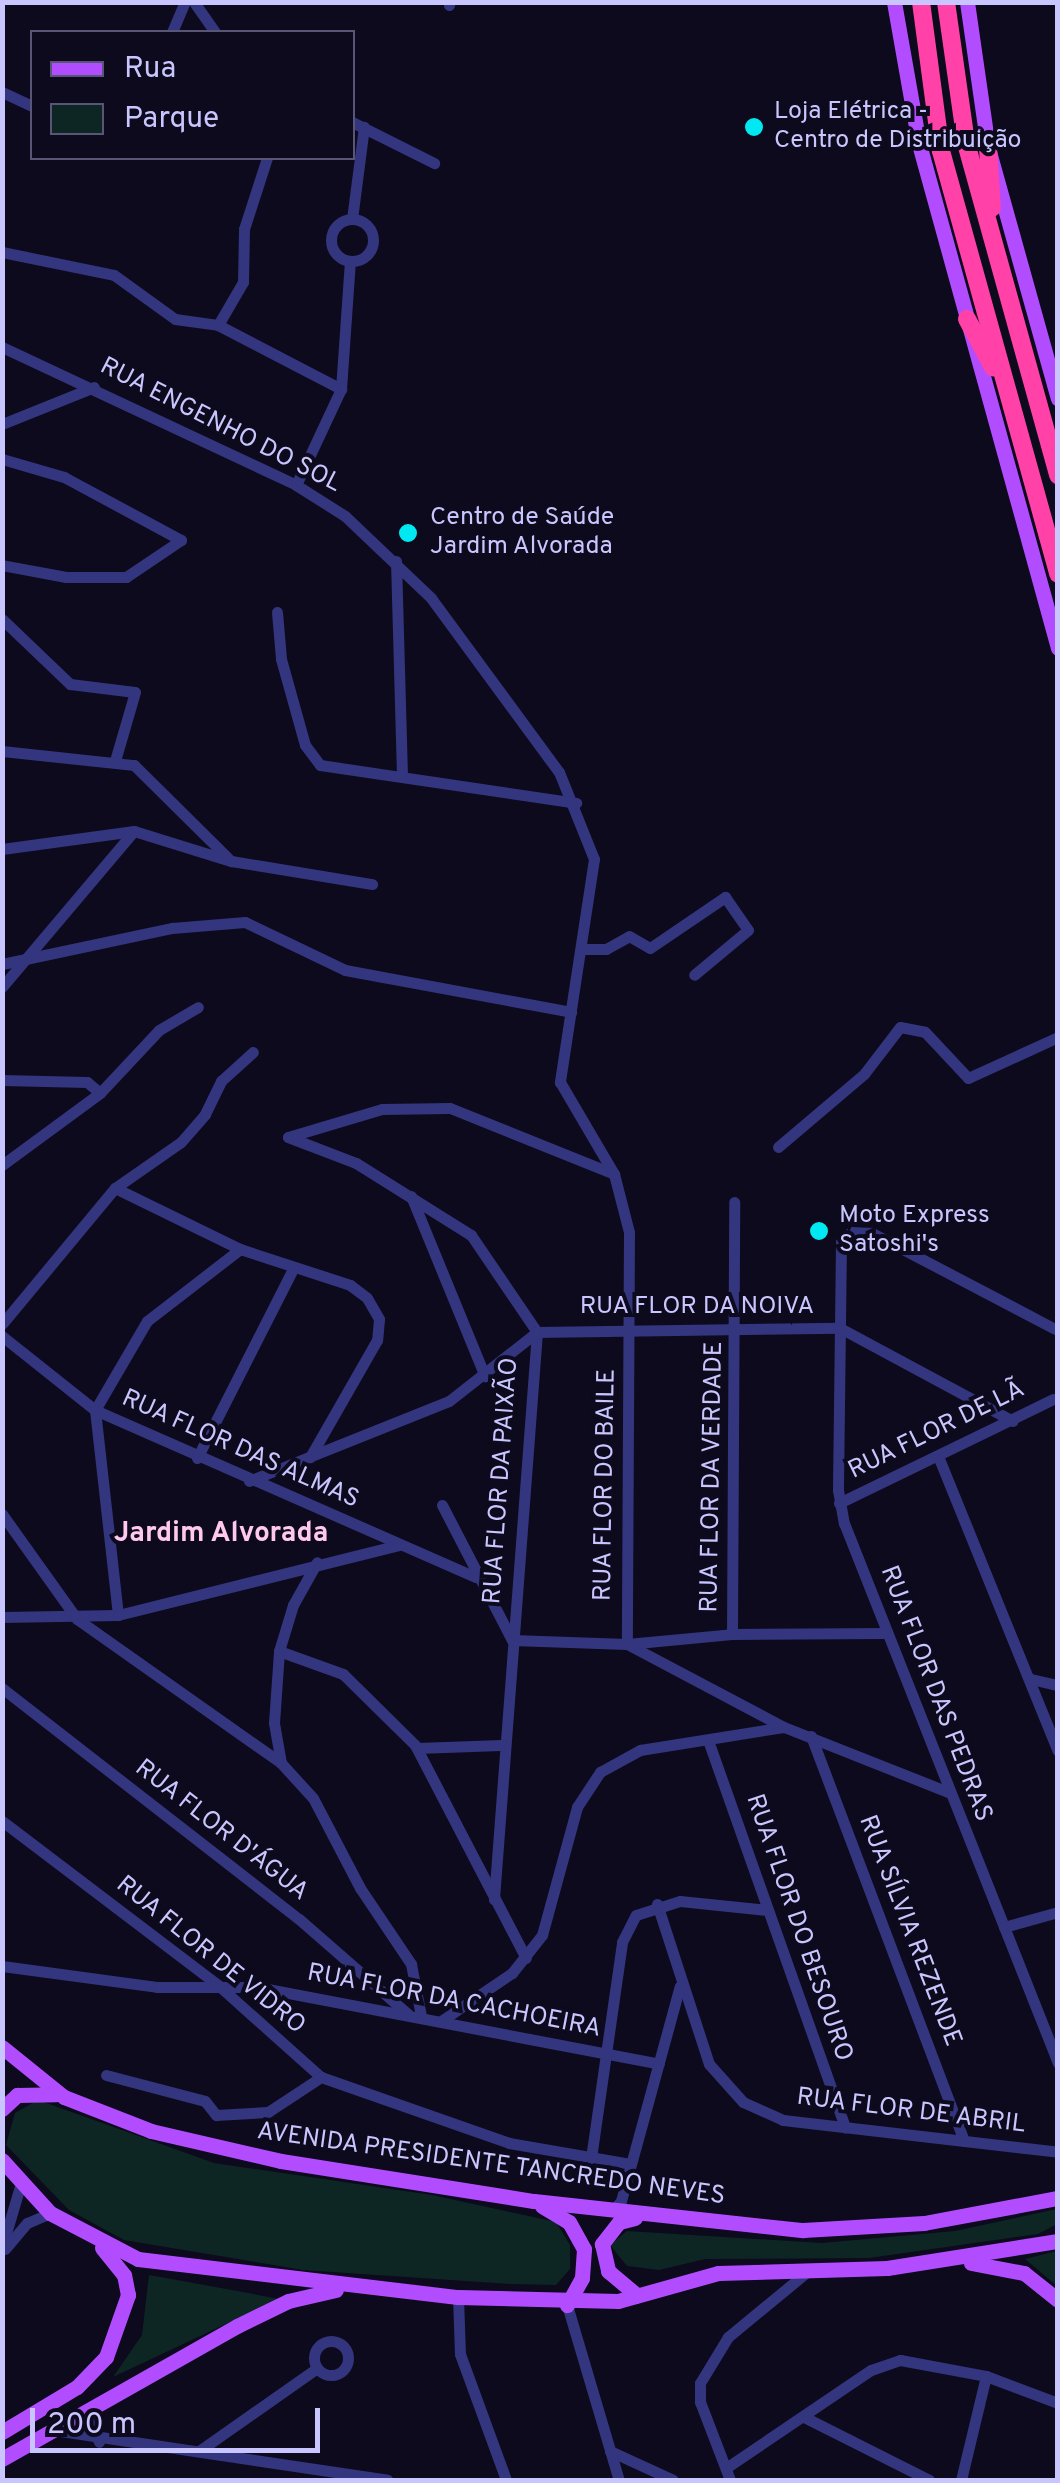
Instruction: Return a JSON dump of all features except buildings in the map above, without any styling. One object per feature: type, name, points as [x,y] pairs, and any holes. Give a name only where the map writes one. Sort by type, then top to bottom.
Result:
[{"type":"highway","points":[[920,2],[941,151],[1058,574]]},
{"type":"highway","points":[[946,2],[966,143],[1058,475]]},
{"type":"highway","points":[[988,148],[998,258]]},
{"type":"highway","points":[[966,319],[1009,396]]},
{"type":"main road","points":[[894,2],[918,144],[1058,648]]},
{"type":"main road","points":[[968,2],[988,148],[1058,398]]},
{"type":"main road","name":"AVENIDA PRESIDENTE TANCREDO NEVES","points":[[2,2047],[64,2097],[213,2148],[534,2202],[802,2230],[865,2228],[1058,2198]]},
{"type":"main road","points":[[2,2108],[35,2090],[64,2097]]},
{"type":"main road","points":[[2,2160],[50,2213],[96,2242],[169,2264],[458,2297],[566,2305],[637,2295],[718,2273],[958,2261],[1058,2242]]},
{"type":"main road","points":[[534,2202],[569,2222],[584,2249],[582,2278],[566,2305]]},
{"type":"main road","points":[[626,2211],[602,2244],[608,2270],[637,2295]]},
{"type":"main road","points":[[20,2449],[24,2436],[9,2428],[86,2379],[116,2336],[128,2295],[124,2275],[96,2242]]},
{"type":"main road","points":[[958,2261],[1024,2274],[1058,2300]]},
{"type":"main road","points":[[2,2459],[288,2301],[354,2287]]},
{"type":"street","points":[[173,30],[185,2]]},
{"type":"street","points":[[194,2],[214,30]]},
{"type":"street","points":[[2,92],[30,105]]},
{"type":"street","points":[[352,219],[358,124],[434,163]]},
{"type":"street","points":[[218,325],[243,282],[244,229],[266,160]]},
{"type":"street","points":[[352,219],[366,224],[373,243],[364,257],[350,261],[331,243],[338,224],[352,219]]},
{"type":"street","points":[[2,252],[114,275],[174,319],[218,325],[341,389]]},
{"type":"street","points":[[296,485],[341,389],[350,261]]},
{"type":"street","name":"RUA ENGENHO DO SOL","points":[[2,347],[296,485],[346,516],[430,598],[576,803],[594,859],[562,1089],[614,1174],[629,1232],[631,1327]]},
{"type":"street","points":[[2,424],[94,387]]},
{"type":"street","points":[[2,459],[64,477],[181,540],[160,560],[126,577],[66,577],[2,565]]},
{"type":"street","points":[[396,561],[402,773]]},
{"type":"street","points":[[278,612],[281,658],[314,760],[576,803]]},
{"type":"street","points":[[2,619],[70,684],[135,692],[115,762]]},
{"type":"street","points":[[2,751],[115,762],[148,772],[231,861]]},
{"type":"street","points":[[2,986],[134,831]]},
{"type":"street","points":[[2,850],[134,831],[231,861],[372,884]]},
{"type":"street","points":[[584,949],[606,950],[629,936],[650,948],[724,896],[748,930],[694,975]]},
{"type":"street","points":[[2,964],[172,928],[245,922],[345,970],[571,1012]]},
{"type":"street","points":[[2,1165],[100,1093],[159,1030],[198,1007]]},
{"type":"street","points":[[778,1147],[864,1074],[900,1027],[925,1032],[968,1078],[1058,1036]]},
{"type":"street","points":[[2,1324],[115,1188],[180,1142],[205,1114],[220,1080],[254,1052]]},
{"type":"street","points":[[2,1080],[87,1082],[100,1093]]},
{"type":"street","name":"RUA FLOR DA PAIXÃO","points":[[494,1899],[501,1746],[537,1332],[482,1246],[411,1195],[356,1163],[288,1137],[362,1113],[450,1108],[614,1174]]},
{"type":"street","points":[[115,1188],[240,1249],[360,1290],[379,1319],[370,1356],[310,1456]]},
{"type":"street","points":[[411,1195],[486,1376]]},
{"type":"street","name":"RUA FLOR DA VERDADE","points":[[732,1634],[738,1330],[734,1202]]},
{"type":"street","name":"RUA FLOR DAS PEDRAS","points":[[1055,1329],[864,1230],[841,1242],[839,1503],[885,1634],[1058,2064]]},
{"type":"street","points":[[118,1616],[95,1410],[147,1320],[240,1249]]},
{"type":"street","points":[[197,1458],[293,1269]]},
{"type":"street","name":"RUA FLOR DA NOIVA","points":[[537,1332],[631,1327],[840,1328],[1013,1421]]},
{"type":"street","name":"RUA FLOR DO BAILE","points":[[627,1644],[631,1327]]},
{"type":"street","points":[[249,1481],[449,1401],[486,1376],[537,1332]]},
{"type":"street","name":"RUA FLOR DAS ALMAS","points":[[2,1336],[95,1410],[249,1481],[476,1577]]},
{"type":"street","name":"RUA FLOR DE LÃ","points":[[839,1503],[1053,1399]]},
{"type":"street","points":[[938,1456],[1058,1751]]},
{"type":"street","points":[[442,1506],[512,1640],[627,1644],[732,1634],[885,1634]]},
{"type":"street","points":[[2,1514],[78,1619],[281,1764],[330,1820],[360,1888],[402,1947],[416,1978],[415,2015]]},
{"type":"street","points":[[2,1617],[118,1616],[316,1562],[399,1545]]},
{"type":"street","points":[[281,1764],[274,1724],[279,1651],[316,1562]]},
{"type":"street","points":[[627,1644],[784,1727],[948,1792]]},
{"type":"street","points":[[279,1651],[343,1674],[376,1700],[416,1748],[526,1958]]},
{"type":"street","points":[[1031,1679],[1058,1686]]},
{"type":"street","name":"RUA FLOR D'ÁGUA","points":[[2,1688],[415,2015]]},
{"type":"street","points":[[441,2021],[478,2000],[526,1958],[554,1908],[577,1806],[600,1772],[640,1750],[709,1744],[784,1727]]},
{"type":"street","name":"RUA SÍLVIA REZENDE","points":[[811,1736],[964,2141]]},
{"type":"street","name":"RUA FLOR DO BESOURO","points":[[709,1744],[845,2128]]},
{"type":"street","points":[[416,1748],[501,1746]]},
{"type":"street","name":"RUA FLOR DE VIDRO","points":[[2,1821],[218,1985],[320,2077],[509,2143],[630,2164]]},
{"type":"street","points":[[591,2158],[609,2055],[622,1942],[636,1915],[657,1904],[767,1910]]},
{"type":"street","name":"RUA FLOR DE ABRIL","points":[[657,1904],[708,2064],[733,2094],[782,2120],[1058,2152]]},
{"type":"street","points":[[1004,1928],[1058,1912]]},
{"type":"street","name":"RUA FLOR DA CACHOEIRA","points":[[2,1966],[157,1987],[218,1985],[415,2015],[659,2064]]},
{"type":"street","points":[[626,2211],[630,2164],[680,1986]]},
{"type":"street","points":[[106,2075],[205,2101],[216,2115],[268,2112],[320,2077]]},
{"type":"street","points":[[2,2250],[21,2184]]},
{"type":"street","points":[[2,2250],[27,2224],[50,2213]]},
{"type":"street","points":[[808,2271],[710,2360],[700,2402],[728,2474],[870,2370],[900,2360],[986,2376],[1058,2403]]},
{"type":"street","points":[[458,2297],[460,2354],[506,2480]]},
{"type":"street","points":[[566,2305],[619,2480]]},
{"type":"street","points":[[198,2452],[317,2368]]},
{"type":"street","points":[[961,2480],[986,2376]]},
{"type":"street","points":[[85,2413],[99,2442]]},
{"type":"street","points":[[804,2417],[929,2480]]},
{"type":"street","points":[[54,2430],[99,2442],[198,2452],[387,2480]]},
{"type":"street","points":[[610,2451],[673,2480]]},
{"type":"street","points":[[336,2480],[348,2472]]},
{"type":"green space","points":[[38,2100],[214,2163],[432,2195],[556,2222],[570,2245],[570,2269],[556,2285],[510,2284],[303,2270],[124,2240],[69,2210],[6,2145],[15,2113]]},
{"type":"green space","points":[[1057,2209],[1057,2224],[1038,2234],[869,2258],[705,2259],[659,2270],[627,2266],[610,2245],[627,2231],[822,2243],[955,2231]]},
{"type":"green space","points":[[1058,2251],[1057,2286],[1025,2259]]},
{"type":"green space","points":[[149,2275],[279,2299],[113,2377],[142,2335]]},
{"type":"place","name":"Loja Elétrica - Centro de Distribuição","points":[[754,127]]},
{"type":"place","name":"Centro de Saúde Jardim Alvorada","points":[[408,533]]},
{"type":"place","name":"Moto Express Satoshi's","points":[[819,1231]]},
{"type":"district","name":"Jardim Alvorada","points":[[221,1534]]}]
